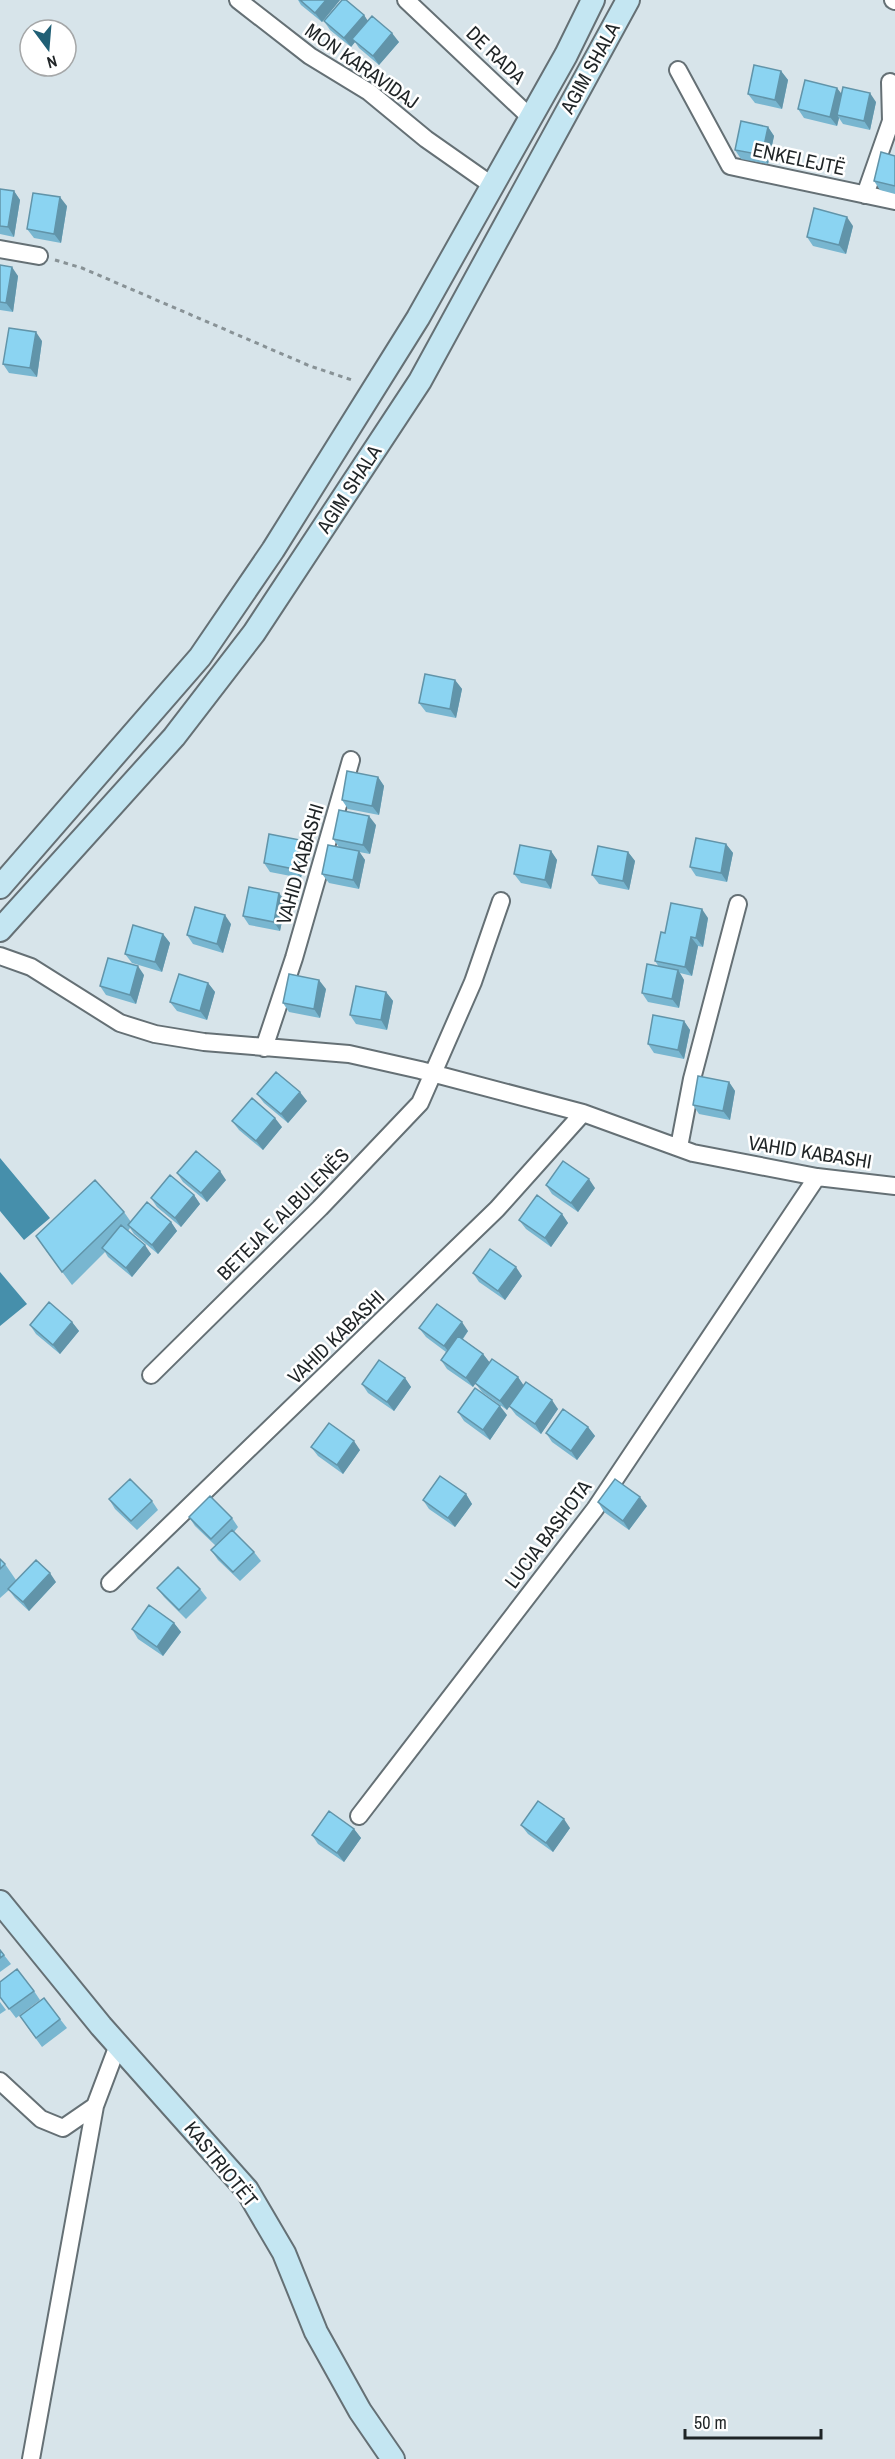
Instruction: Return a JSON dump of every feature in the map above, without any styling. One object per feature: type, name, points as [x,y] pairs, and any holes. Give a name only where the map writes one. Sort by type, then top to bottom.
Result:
[{"type":"main road","name":"AGIM SHALA","points":[[0,887],[200,657],[273,550],[418,318],[531,118],[593,0]]},
{"type":"main road","name":"AGIM SHALA","points":[[0,930],[174,737],[254,633],[420,381],[628,0]]},
{"type":"main road","name":"KASTRIOTËT","points":[[0,1902],[118,2044],[247,2190],[284,2253],[316,2332],[360,2411],[393,2459]]},
{"type":"street","name":"MON KARAVIDAJ","points":[[238,0],[310,56],[369,92],[426,139],[493,186]]},
{"type":"street","name":"DE RADA","points":[[406,0],[531,118]]},
{"type":"street","name":"ENKELEJTË","points":[[678,70],[730,166],[895,201]]},
{"type":"street","points":[[865,195],[891,122],[890,82]]},
{"type":"street","points":[[0,249],[39,256]]},
{"type":"street","name":"VAHID KABASHI","points":[[264,1048],[294,958],[351,760]]},
{"type":"street","name":"BETEJA E ALBULENËS","points":[[151,1375],[320,1208],[420,1103],[473,982],[501,901]]},
{"type":"street","points":[[679,1147],[692,1078],[738,904]]},
{"type":"street","name":"VAHID KABASHI","points":[[0,956],[31,967],[120,1023],[155,1034],[264,1048],[349,1054],[583,1113],[693,1153],[818,1177],[895,1186]]},
{"type":"street","name":"VAHID KABASHI","points":[[110,1584],[496,1209],[583,1113]]},
{"type":"street","name":"LUCIA BASHOTA","points":[[359,1816],[595,1509],[818,1177]]},
{"type":"street","points":[[32,2459],[95,2106],[118,2044]]},
{"type":"street","points":[[0,2081],[41,2119],[63,2128],[95,2106]]},
{"type":"path","points":[[39,256],[82,268],[310,366],[375,388]]},
{"type":"water","points":[[0,1158],[50,1218],[24,1240],[0,1211]]},
{"type":"water","points":[[0,1272],[27,1304],[0,1326]]},
{"type":"building","points":[[300,0],[326,0],[315,13]]},
{"type":"building","points":[[342,0],[346,0],[364,15],[344,38],[324,21]]},
{"type":"building","points":[[372,16],[392,33],[373,56],[352,39]]},
{"type":"building","points":[[754,65],[781,71],[775,100],[748,94]]},
{"type":"building","points":[[805,80],[837,88],[830,117],[798,109]]},
{"type":"building","points":[[843,87],[870,93],[864,121],[837,115]]},
{"type":"building","points":[[741,121],[768,127],[762,155],[735,150]]},
{"type":"building","points":[[881,152],[895,156],[895,186],[874,181]]},
{"type":"building","points":[[0,189],[14,191],[8,227],[0,226]]},
{"type":"building","points":[[33,193],[60,197],[54,234],[27,229]]},
{"type":"building","points":[[814,208],[847,217],[839,245],[807,237]]},
{"type":"building","points":[[0,265],[12,267],[6,303],[0,302]]},
{"type":"building","points":[[9,328],[36,332],[30,368],[3,364]]},
{"type":"building","points":[[425,674],[455,680],[450,709],[419,703]]},
{"type":"building","points":[[347,771],[378,777],[372,806],[342,800]]},
{"type":"building","points":[[339,810],[369,816],[363,845],[333,839]]},
{"type":"building","points":[[269,834],[300,840],[294,869],[264,863]]},
{"type":"building","points":[[696,838],[726,844],[721,873],[690,867]]},
{"type":"building","points":[[328,845],[359,851],[353,880],[322,874]]},
{"type":"building","points":[[520,845],[551,851],[545,880],[514,874]]},
{"type":"building","points":[[598,846],[628,852],[623,881],[592,875]]},
{"type":"building","points":[[249,887],[279,893],[274,922],[243,916]]},
{"type":"building","points":[[671,903],[702,909],[696,938],[691,937],[685,967],[655,961],[661,932],[665,933]]},
{"type":"building","points":[[195,907],[225,915],[217,944],[187,935]]},
{"type":"building","points":[[133,925],[163,934],[155,962],[125,954]]},
{"type":"building","points":[[108,958],[138,966],[130,995],[100,986]]},
{"type":"building","points":[[647,964],[678,970],[672,999],[642,993]]},
{"type":"building","points":[[179,974],[208,983],[200,1011],[170,1002]]},
{"type":"building","points":[[289,974],[319,980],[314,1009],[283,1003]]},
{"type":"building","points":[[356,986],[386,992],[381,1020],[350,1015]]},
{"type":"building","points":[[653,1015],[684,1021],[678,1050],[648,1044]]},
{"type":"building","points":[[276,1072],[300,1092],[281,1114],[257,1094]]},
{"type":"building","points":[[698,1076],[729,1082],[723,1111],[693,1105]]},
{"type":"building","points":[[252,1098],[275,1118],[256,1141],[232,1121]]},
{"type":"building","points":[[196,1151],[220,1171],[201,1193],[177,1173]]},
{"type":"building","points":[[563,1161],[589,1179],[571,1203],[546,1185]]},
{"type":"building","points":[[170,1175],[194,1195],[175,1218],[151,1198]]},
{"type":"building","points":[[95,1180],[124,1212],[62,1272],[36,1236]]},
{"type":"building","points":[[537,1195],[562,1214],[545,1238],[519,1220]]},
{"type":"building","points":[[147,1202],[171,1222],[152,1245],[128,1225]]},
{"type":"building","points":[[121,1225],[145,1245],[126,1268],[102,1248]]},
{"type":"building","points":[[490,1249],[516,1267],[498,1291],[473,1273]]},
{"type":"building","points":[[49,1302],[72,1322],[53,1345],[30,1325]]},
{"type":"building","points":[[437,1304],[462,1322],[444,1346],[419,1328]]},
{"type":"building","points":[[458,1336],[483,1354],[466,1378],[441,1360]]},
{"type":"building","points":[[492,1359],[518,1377],[500,1401],[475,1383]]},
{"type":"building","points":[[379,1360],[405,1378],[387,1402],[362,1384]]},
{"type":"building","points":[[526,1382],[552,1400],[535,1424],[509,1406]]},
{"type":"building","points":[[475,1388],[500,1406],[483,1430],[458,1412]]},
{"type":"building","points":[[563,1409],[588,1427],[571,1451],[546,1433]]},
{"type":"building","points":[[329,1423],[354,1441],[337,1465],[311,1447]]},
{"type":"building","points":[[440,1476],[466,1494],[448,1518],[423,1500]]},
{"type":"building","points":[[130,1479],[152,1501],[131,1521],[109,1499]]},
{"type":"building","points":[[615,1479],[640,1497],[623,1521],[598,1502]]},
{"type":"building","points":[[210,1496],[232,1518],[211,1539],[189,1517]]},
{"type":"building","points":[[232,1530],[254,1552],[233,1572],[211,1550]]},
{"type":"building","points":[[0,1559],[5,1564],[0,1569]]},
{"type":"building","points":[[36,1560],[50,1573],[23,1602],[8,1589]]},
{"type":"building","points":[[178,1567],[200,1589],[179,1610],[157,1588]]},
{"type":"building","points":[[149,1605],[174,1623],[157,1647],[132,1629]]},
{"type":"building","points":[[538,1801],[564,1819],[546,1843],[521,1825]]},
{"type":"building","points":[[329,1811],[354,1829],[337,1853],[312,1835]]},
{"type":"building","points":[[17,1969],[34,1991],[9,2009],[0,1997],[0,1982]]},
{"type":"building","points":[[44,1998],[60,2019],[36,2038],[20,2016]]}]
